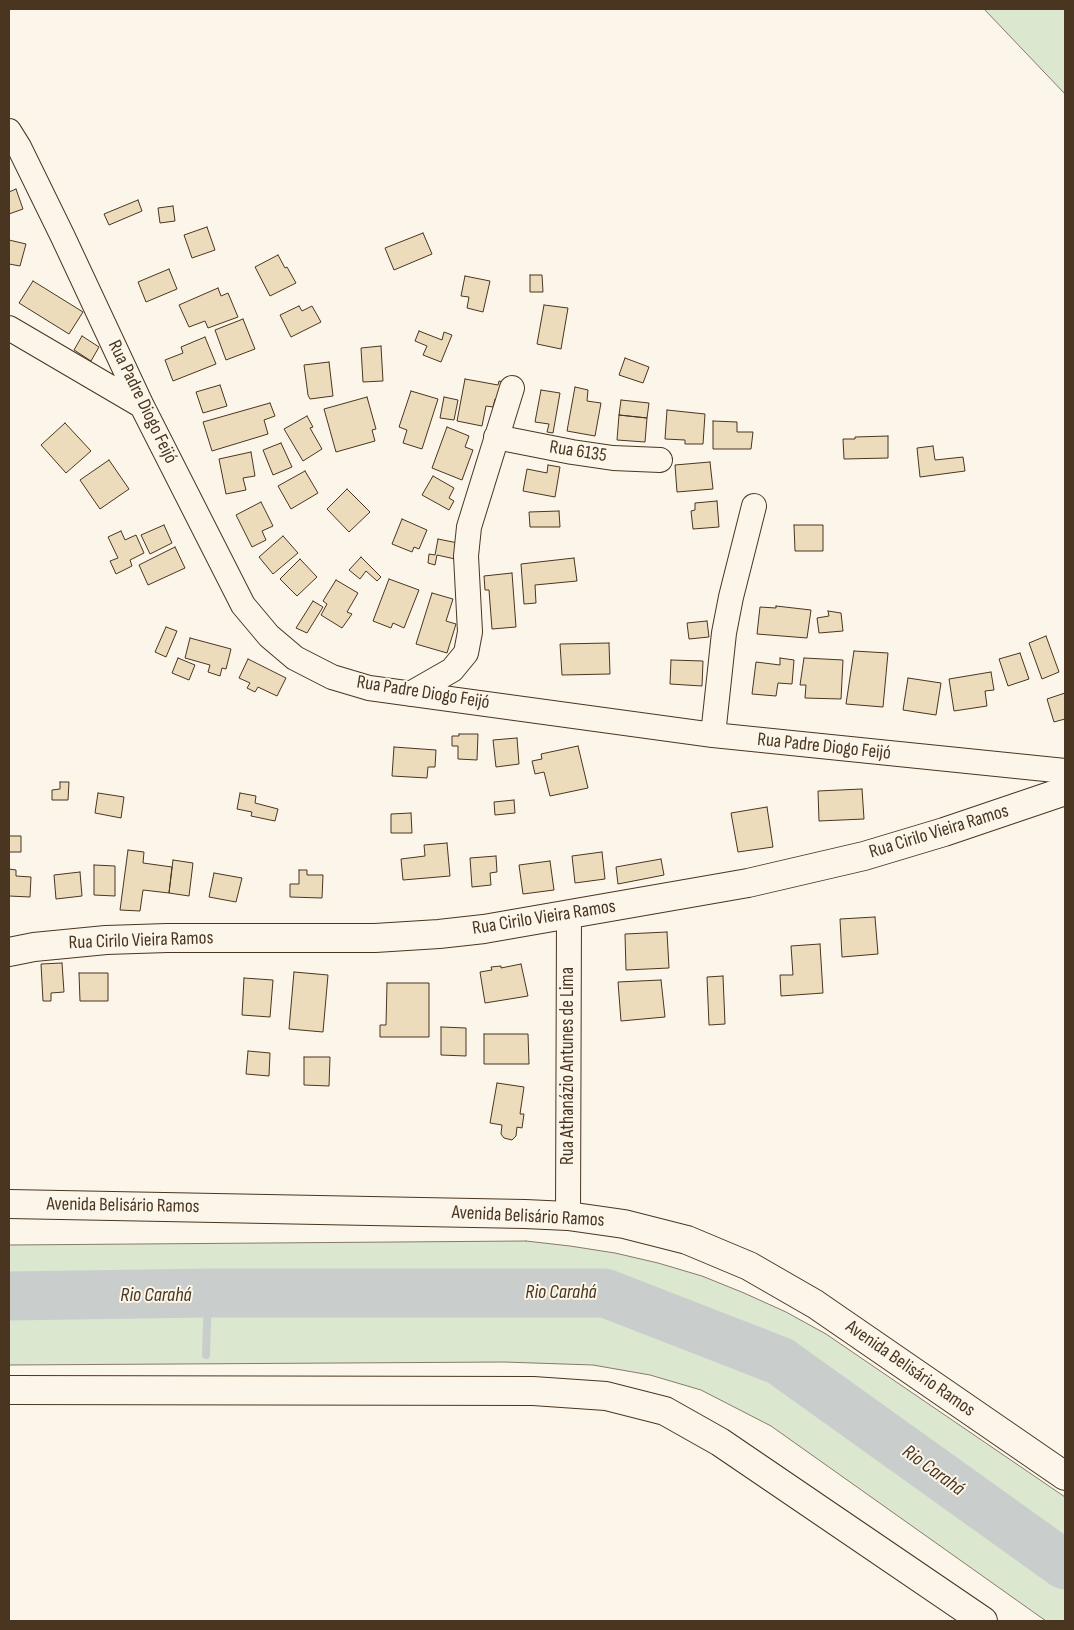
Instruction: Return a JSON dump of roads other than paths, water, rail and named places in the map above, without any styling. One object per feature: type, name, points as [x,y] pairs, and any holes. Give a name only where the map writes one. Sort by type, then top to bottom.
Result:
[{"type":"street","name":"Rua Padre Diogo Feijó","points":[[9,131],[19,147],[63,237],[142,406],[243,606],[268,636],[295,658],[332,677],[369,688],[713,735],[1065,772]]},
{"type":"street","points":[[9,328],[142,406]]},
{"type":"street","points":[[410,694],[452,670],[466,653],[470,632],[466,556],[469,527],[512,388]]},
{"type":"street","name":"Rua 6135","points":[[496,437],[605,457],[660,460]]},
{"type":"street","points":[[713,735],[724,633],[754,506]]},
{"type":"street","name":"Rua Cirilo Vieira Ramos","points":[[9,952],[34,947],[106,940],[167,938],[375,938],[484,929],[748,883],[864,856],[944,832],[1065,791]]},
{"type":"street","name":"Rua Athanázio Antunes de Lima","points":[[568,915],[568,1216]]},
{"type":"street","name":"Avenida Belisário Ramos","points":[[9,1204],[568,1216],[624,1224],[687,1240],[748,1266],[815,1304],[1065,1476]]},
{"type":"street","points":[[9,1390],[533,1391],[606,1396],[665,1411],[720,1442],[983,1621]]},
{"type":"waterway","points":[[206,1355],[208,1293]]},
{"type":"waterway","name":"Rio Carahá","points":[[9,1296],[208,1293],[605,1293],[780,1361],[1065,1565]]}]
